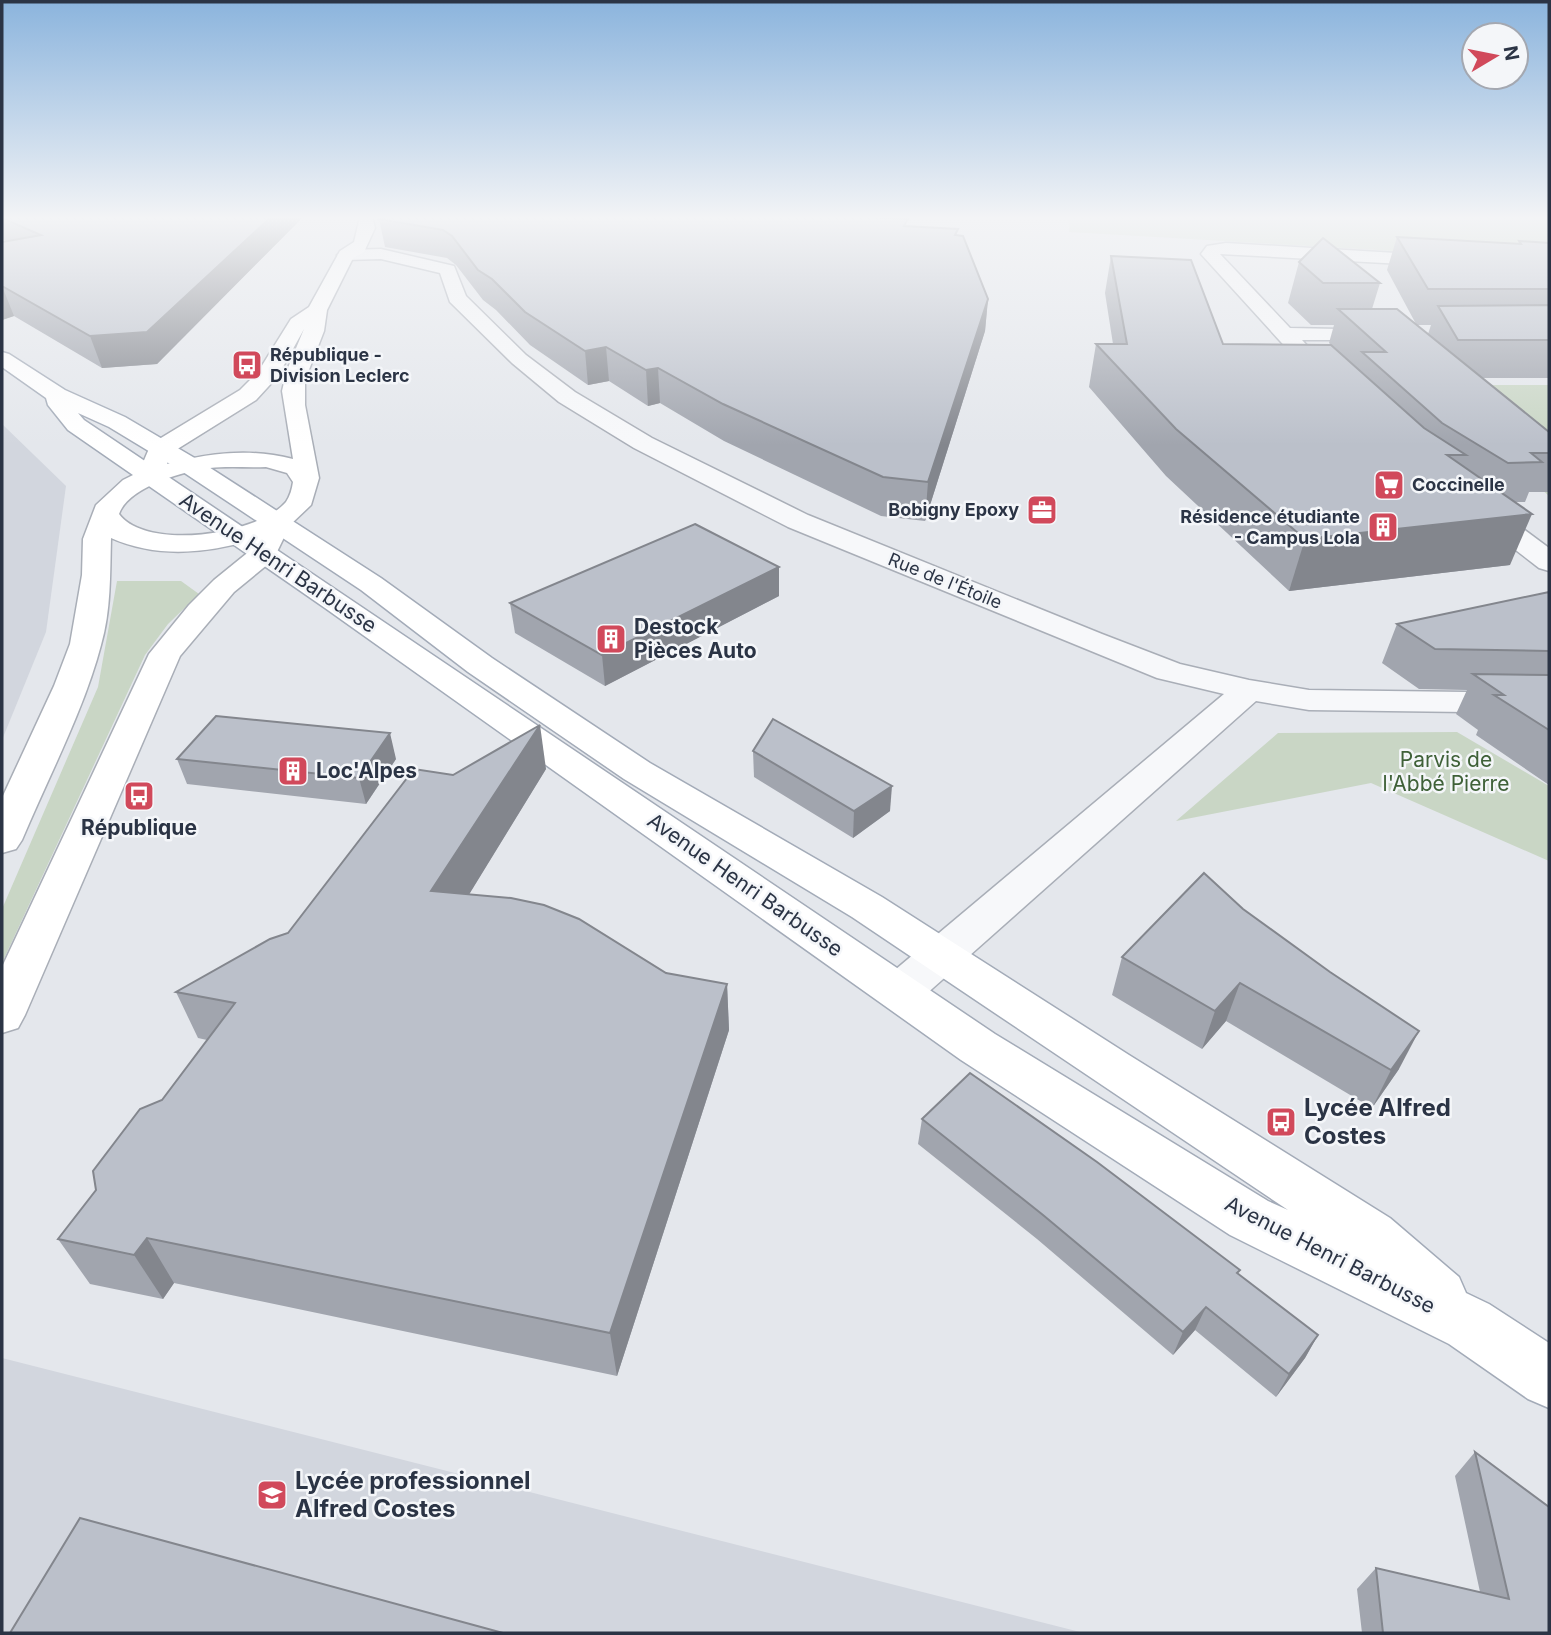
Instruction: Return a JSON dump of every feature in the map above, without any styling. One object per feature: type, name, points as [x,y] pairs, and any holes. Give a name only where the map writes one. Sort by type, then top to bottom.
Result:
[{"type":"main road","points":[[2,840],[71,686],[86,645],[97,575],[97,539],[109,505],[118,495],[166,463],[248,395],[275,365],[298,323],[317,310],[326,292]]},
{"type":"main road","points":[[2,1016],[165,654],[224,586],[259,538],[291,514],[298,505],[305,487],[304,455],[293,408],[293,388],[317,324],[317,310]]},
{"type":"main road","name":"Avenue Henri Barbusse","points":[[2,358],[57,395],[60,405],[76,425],[166,463],[348,610],[978,1047],[1249,1218],[1469,1324]]},
{"type":"main road","points":[[166,463],[267,460],[296,468],[304,479]]},
{"type":"main road","points":[[106,515],[108,524],[116,531],[145,542],[188,543],[259,538]]},
{"type":"main road","name":"Avenue Henri Barbusse","points":[[259,538],[371,584],[480,665],[637,771],[867,907],[1371,1235],[1469,1324],[1549,1378]]},
{"type":"street","name":"Rue de l'Étoile","points":[[455,292],[457,298],[519,359],[567,397],[643,443],[798,521],[1169,671],[1250,690],[1309,700],[1549,703]]},
{"type":"street","points":[[1245,292],[1342,395]]},
{"type":"street","points":[[1283,334],[1403,334]]},
{"type":"street","points":[[1459,496],[1500,523],[1549,562]]},
{"type":"street","points":[[899,992],[1250,690]]},
{"type":"shaded area","points":[[2,424],[66,486],[46,632],[2,740]]},
{"type":"shaded area","name":"Lycée professionnel Alfred Costes","points":[[2,1358],[1084,1633],[2,1633]]},
{"type":"green space","points":[[1426,385],[1549,385],[1549,496]]},
{"type":"green space","points":[[117,581],[181,581],[199,594],[168,624],[145,655],[2,963],[2,909],[98,687]]},
{"type":"green space","name":"Parvis de l'Abbé Pierre","points":[[1457,732],[1549,786],[1549,861],[1371,783],[1176,821],[1278,733]]},
{"type":"building","points":[[13,292],[190,292],[147,332],[90,336]]},
{"type":"building","points":[[505,292],[985,292],[988,299],[928,482],[883,477],[723,404],[658,368],[646,370],[606,347],[585,351],[525,312]]},
{"type":"building","points":[[1118,292],[1203,292],[1223,344],[1331,345],[1424,428],[1466,455],[1447,455],[1532,514],[1305,539],[1176,429],[1096,344],[1127,344]]},
{"type":"building","points":[[1549,305],[1549,340],[1458,340],[1438,306]]},
{"type":"building","points":[[1338,309],[1397,309],[1549,432],[1549,453],[1531,453],[1542,462],[1508,463],[1442,423],[1362,352],[1386,352]]},
{"type":"building","points":[[695,524],[779,567],[602,655],[510,603]]},
{"type":"building","points":[[1549,592],[1549,651],[1435,649],[1397,624]]},
{"type":"building","points":[[1473,674],[1549,675],[1549,730],[1494,695],[1504,695]]},
{"type":"building","points":[[216,716],[390,733],[359,778],[177,759]]},
{"type":"building","points":[[773,719],[892,786],[854,811],[753,751]]},
{"type":"building","points":[[540,725],[431,891],[511,898],[544,905],[579,919],[666,973],[727,984],[610,1333],[147,1238],[134,1255],[58,1239],[96,1190],[93,1171],[140,1109],[162,1100],[235,1003],[176,992],[270,939],[288,933],[414,769],[453,775]]},
{"type":"building","points":[[1204,873],[1243,909],[1330,972],[1419,1031],[1391,1070],[1240,983],[1215,1011],[1122,957]]},
{"type":"building","points":[[970,1073],[1097,1162],[1240,1270],[1237,1273],[1318,1335],[1289,1374],[1206,1307],[1183,1332],[1043,1215],[922,1119]]},
{"type":"building","points":[[1475,1452],[1549,1507],[1549,1633],[1383,1633],[1376,1568],[1509,1599]]},
{"type":"building","points":[[80,1518],[503,1633],[10,1633]]},
{"type":"place","name":"République - Division Leclerc","points":[[247,365]]},
{"type":"place","name":"Coccinelle","points":[[1389,485]]},
{"type":"place","name":"Bobigny Epoxy","points":[[1042,510]]},
{"type":"place","name":"Résidence étudiante - Campus Lola","points":[[1383,527]]},
{"type":"place","name":"Destock Pièces Auto","points":[[611,639]]},
{"type":"place","name":"Loc'Alpes","points":[[293,771]]},
{"type":"place","name":"République","points":[[139,796]]},
{"type":"place","name":"Lycée Alfred Costes","points":[[1281,1122]]},
{"type":"place","name":"Lycée professionnel Alfred Costes","points":[[272,1495]]}]
